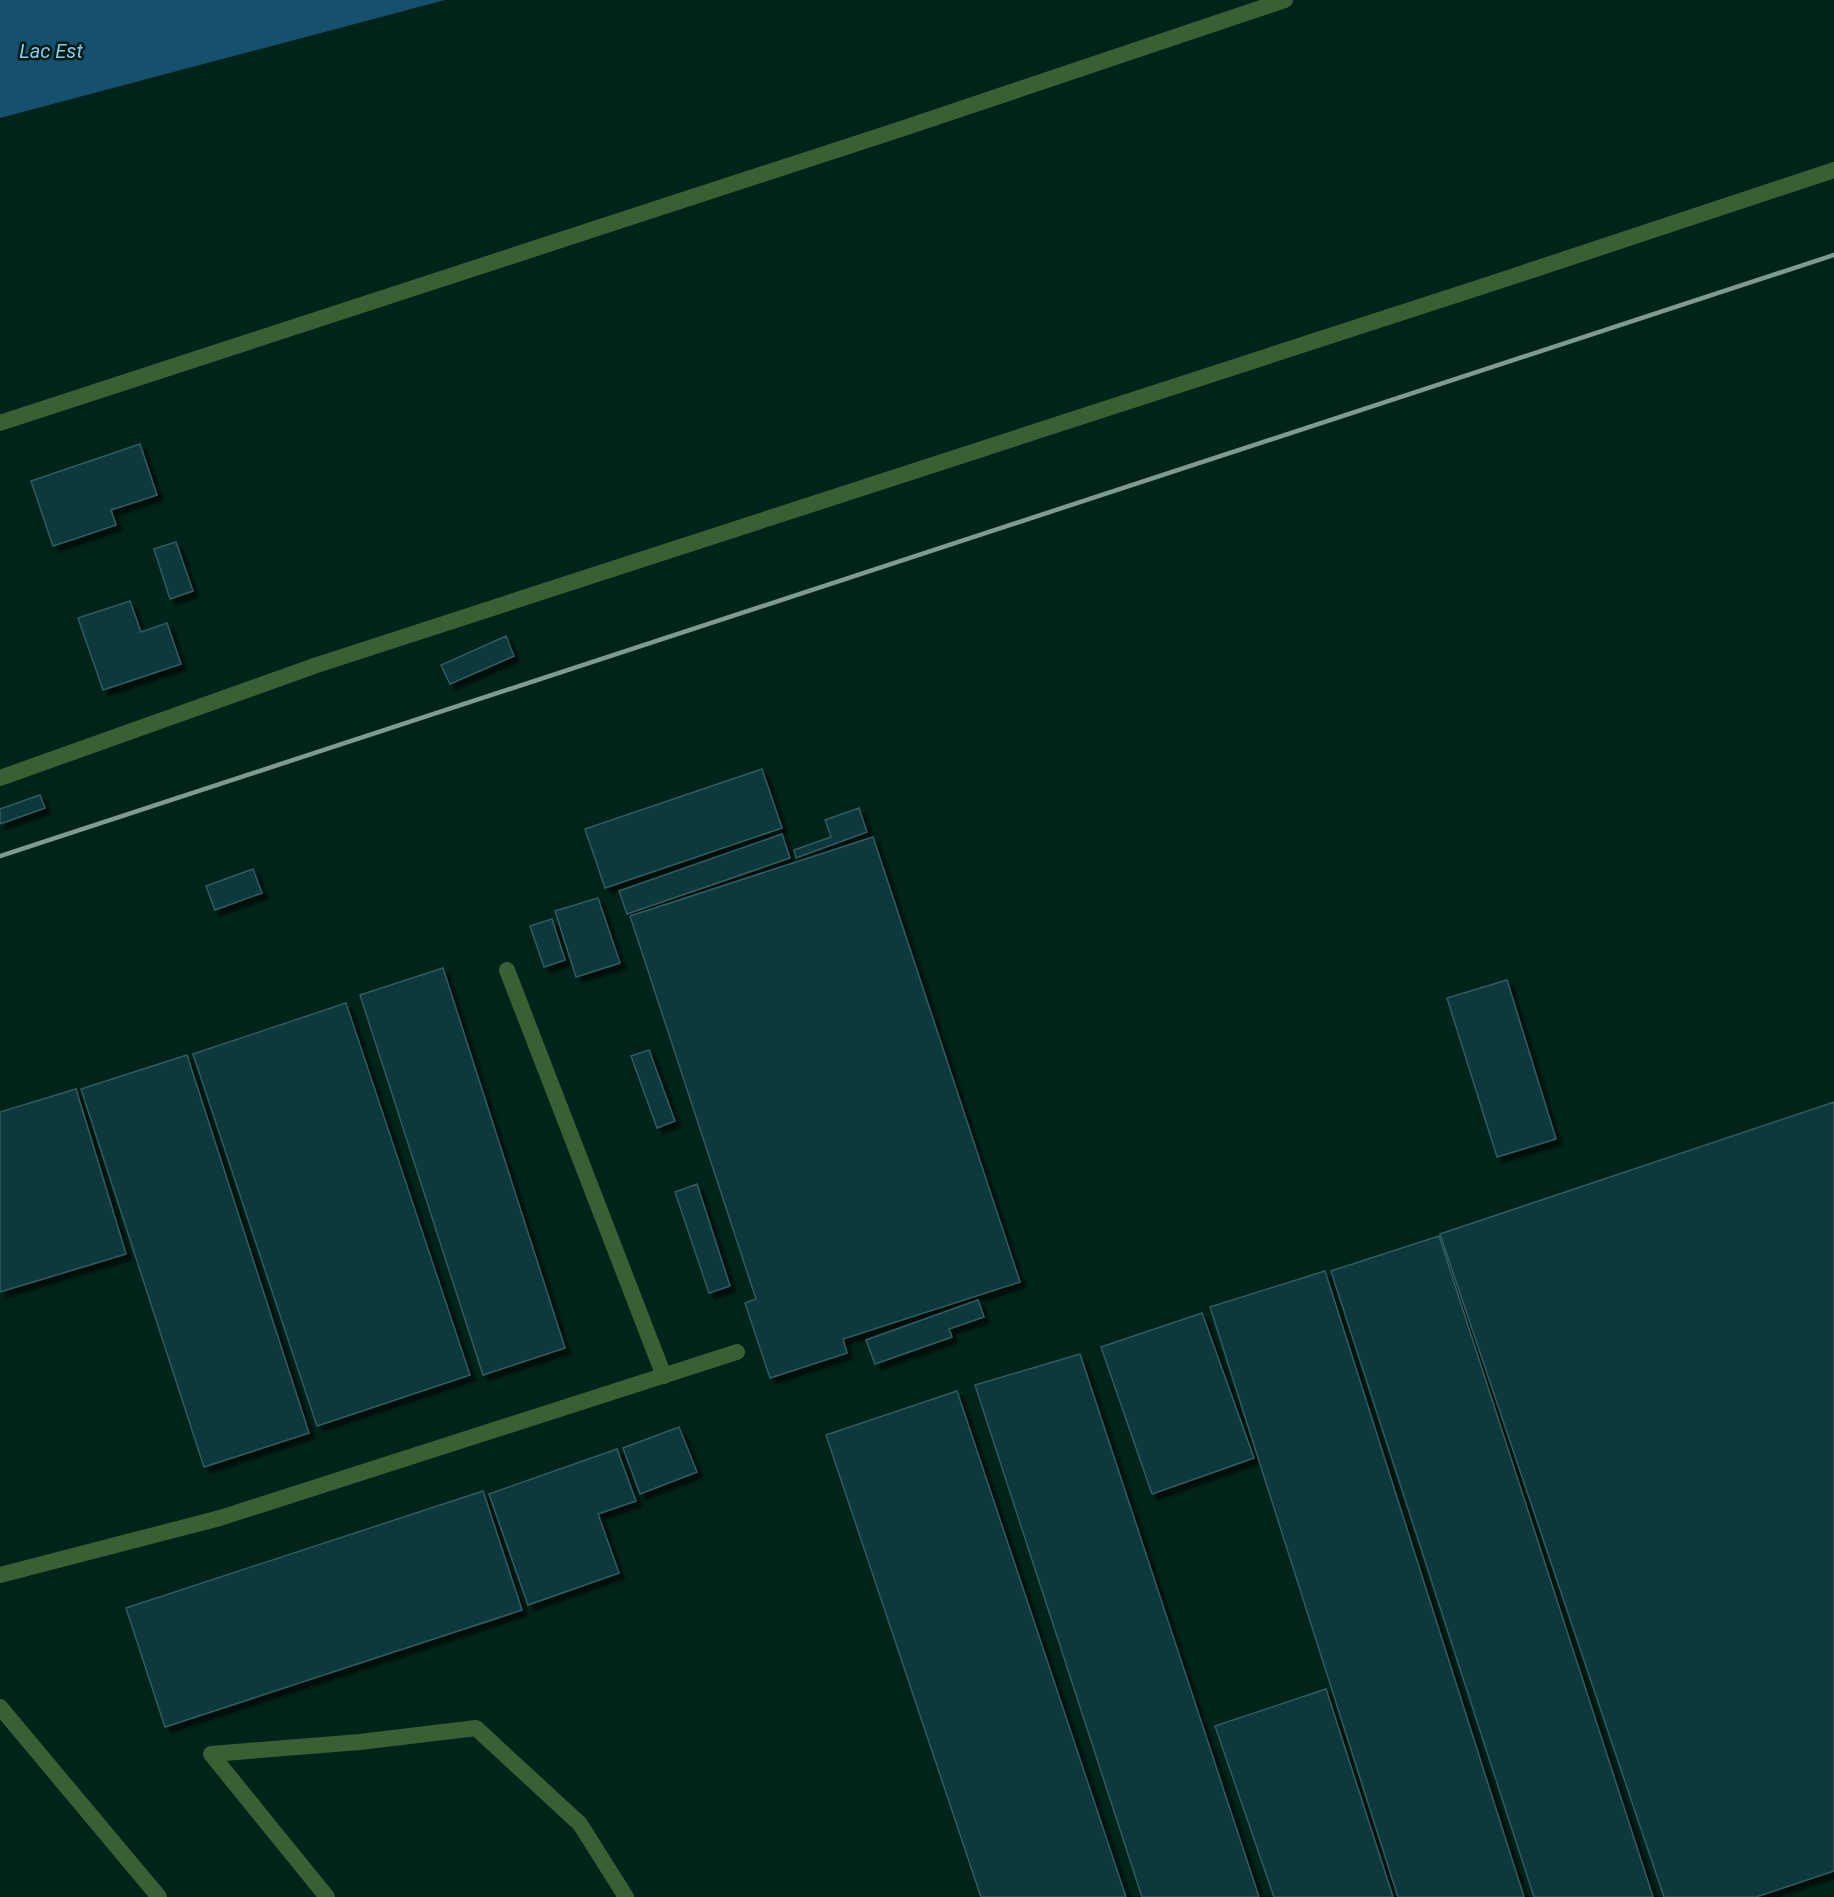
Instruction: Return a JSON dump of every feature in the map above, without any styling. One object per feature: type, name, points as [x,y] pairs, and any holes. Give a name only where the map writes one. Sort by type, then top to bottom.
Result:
[{"type":"street","points":[[0,423],[901,129],[1285,0]]},
{"type":"street","points":[[0,778],[317,665],[1834,170]]},
{"type":"street","points":[[507,970],[664,1376]]},
{"type":"street","points":[[0,1575],[220,1518],[737,1352]]},
{"type":"street","points":[[0,1707],[159,1897]]},
{"type":"street","points":[[327,1897],[211,1754],[360,1742],[477,1728],[580,1824],[626,1897]]},
{"type":"water","name":"Lac Est","points":[[0,0],[445,0],[0,118]]},
{"type":"building","points":[[140,444],[157,495],[111,510],[116,525],[53,546],[31,481]]},
{"type":"building","points":[[176,542],[193,591],[170,599],[154,549]]},
{"type":"building","points":[[130,601],[141,632],[167,623],[181,664],[103,690],[78,618]]},
{"type":"building","points":[[506,636],[514,656],[450,684],[441,665]]},
{"type":"building","points":[[762,769],[782,828],[605,888],[585,829]]},
{"type":"building","points":[[40,795],[45,808],[0,824],[0,809]]},
{"type":"building","points":[[859,808],[867,832],[796,858],[794,850],[831,837],[825,820]]},
{"type":"building","points":[[782,834],[790,858],[627,914],[619,891]]},
{"type":"building","points":[[873,837],[1020,1282],[843,1339],[847,1353],[770,1378],[745,1303],[756,1299],[630,916]]},
{"type":"building","points":[[253,869],[262,893],[215,910],[206,886]]},
{"type":"building","points":[[598,898],[620,963],[576,977],[555,911]]},
{"type":"building","points":[[552,919],[565,960],[544,967],[530,926]]},
{"type":"building","points":[[443,968],[565,1348],[483,1375],[360,995]]},
{"type":"building","points":[[1507,980],[1556,1139],[1497,1157],[1447,998]]},
{"type":"building","points":[[346,1003],[470,1375],[317,1426],[193,1054]]},
{"type":"building","points":[[649,1050],[675,1121],[657,1128],[631,1056]]},
{"type":"building","points":[[187,1055],[309,1433],[204,1467],[81,1089]]},
{"type":"building","points":[[76,1089],[126,1254],[0,1292],[0,1112]]},
{"type":"building","points":[[1834,1102],[1834,1871],[1756,1897],[1664,1897],[1440,1234]]},
{"type":"building","points":[[697,1184],[730,1286],[709,1293],[675,1192]]},
{"type":"building","points":[[1439,1236],[1653,1897],[1534,1897],[1331,1271]]},
{"type":"building","points":[[1325,1271],[1524,1897],[1398,1897],[1210,1307]]},
{"type":"building","points":[[978,1300],[984,1317],[949,1329],[952,1337],[875,1364],[866,1340]]},
{"type":"building","points":[[1202,1313],[1254,1458],[1152,1494],[1101,1347]]},
{"type":"building","points":[[1080,1354],[1259,1897],[1142,1897],[975,1385]]},
{"type":"building","points":[[957,1391],[1126,1897],[981,1897],[826,1435]]},
{"type":"building","points":[[679,1427],[697,1472],[640,1494],[623,1448]]},
{"type":"building","points":[[617,1449],[636,1501],[598,1514],[619,1573],[528,1605],[489,1494]]},
{"type":"building","points":[[483,1491],[522,1610],[165,1727],[126,1608]]},
{"type":"building","points":[[1326,1689],[1393,1897],[1274,1897],[1215,1726]]},
{"type":"railway","points":[[0,856],[1834,255]]}]
